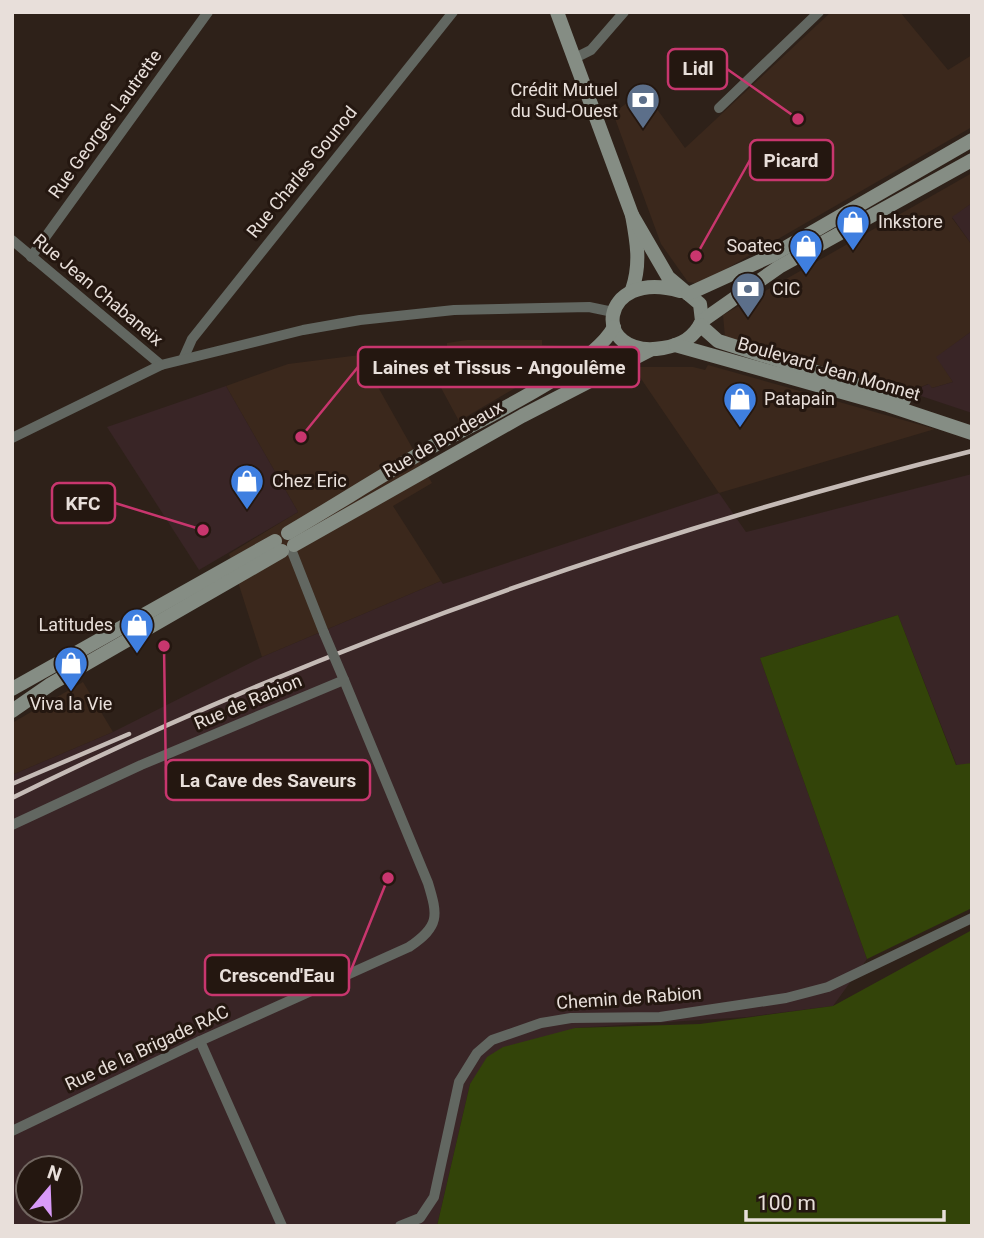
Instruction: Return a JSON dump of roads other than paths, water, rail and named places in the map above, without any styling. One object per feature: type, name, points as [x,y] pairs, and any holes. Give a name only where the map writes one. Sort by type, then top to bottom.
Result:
[{"type":"main road","points":[[557,12],[632,215],[639,251],[638,274],[632,290]]},
{"type":"main road","points":[[972,140],[771,256],[684,292],[653,285],[632,290],[624,295],[613,312],[614,327],[627,344],[650,350],[675,345],[691,336],[701,323],[779,267],[972,160]]},
{"type":"main road","points":[[632,215],[668,277],[700,304],[701,323],[718,341],[971,426]]},
{"type":"main road","name":"Rue de Bordeaux","points":[[12,711],[286,544],[360,488],[569,368],[604,342],[614,327]]},
{"type":"main road","name":"Boulevard Jean Monnet","points":[[675,345],[955,427],[971,426]]},
{"type":"main road","name":"Rue de Bordeaux","points":[[12,689],[650,350]]},
{"type":"street","name":"Rue Georges Lautrette","points":[[31,257],[208,12]]},
{"type":"street","name":"Rue Charles Gounod","points":[[184,357],[185,350],[201,328],[453,12]]},
{"type":"street","points":[[575,58],[591,50],[624,12]]},
{"type":"street","points":[[719,108],[819,12]]},
{"type":"street","name":"Rue Jean Chabaneix","points":[[12,240],[161,365]]},
{"type":"street","points":[[12,438],[161,365],[184,357],[360,320],[521,308],[589,307],[613,312]]},
{"type":"street","points":[[286,544],[344,680]]},
{"type":"street","name":"Rue de Rabion","points":[[12,825],[141,765],[344,680]]},
{"type":"street","name":"Rue de la Brigade RAC","points":[[12,1131],[200,1041],[409,947],[429,933],[435,920],[436,909],[428,883],[344,680]]},
{"type":"street","name":"Chemin de Rabion","points":[[400,1226],[420,1218],[435,1197],[459,1083],[477,1053],[492,1040],[541,1023],[571,1018],[660,1017],[786,998],[828,986],[972,918]]},
{"type":"street","points":[[200,1041],[282,1226]]},
{"type":"railway","points":[[12,798],[127,743],[244,692],[483,599],[726,519],[972,451]]},
{"type":"railway","points":[[12,784],[129,734]]},
{"type":"place","name":"Lidl","points":[[798,119]]},
{"type":"place","name":"Crédit Mutuel du Sud-Ouest","points":[[643,130]]},
{"type":"place","name":"Inkstore","points":[[853,252]]},
{"type":"place","name":"Picard","points":[[696,256]]},
{"type":"place","name":"Soatec","points":[[806,276]]},
{"type":"place","name":"CIC","points":[[748,319]]},
{"type":"place","name":"Patapain","points":[[740,429]]},
{"type":"place","name":"Laines et Tissus - Angoulême","points":[[301,437]]},
{"type":"place","name":"Chez Eric","points":[[247,511]]},
{"type":"place","name":"KFC","points":[[203,530]]},
{"type":"place","name":"La Cave des Saveurs","points":[[164,646]]},
{"type":"place","name":"Latitudes","points":[[137,655]]},
{"type":"place","name":"Viva la Vie","points":[[71,693]]},
{"type":"place","name":"Crescend'Eau","points":[[388,878]]}]
